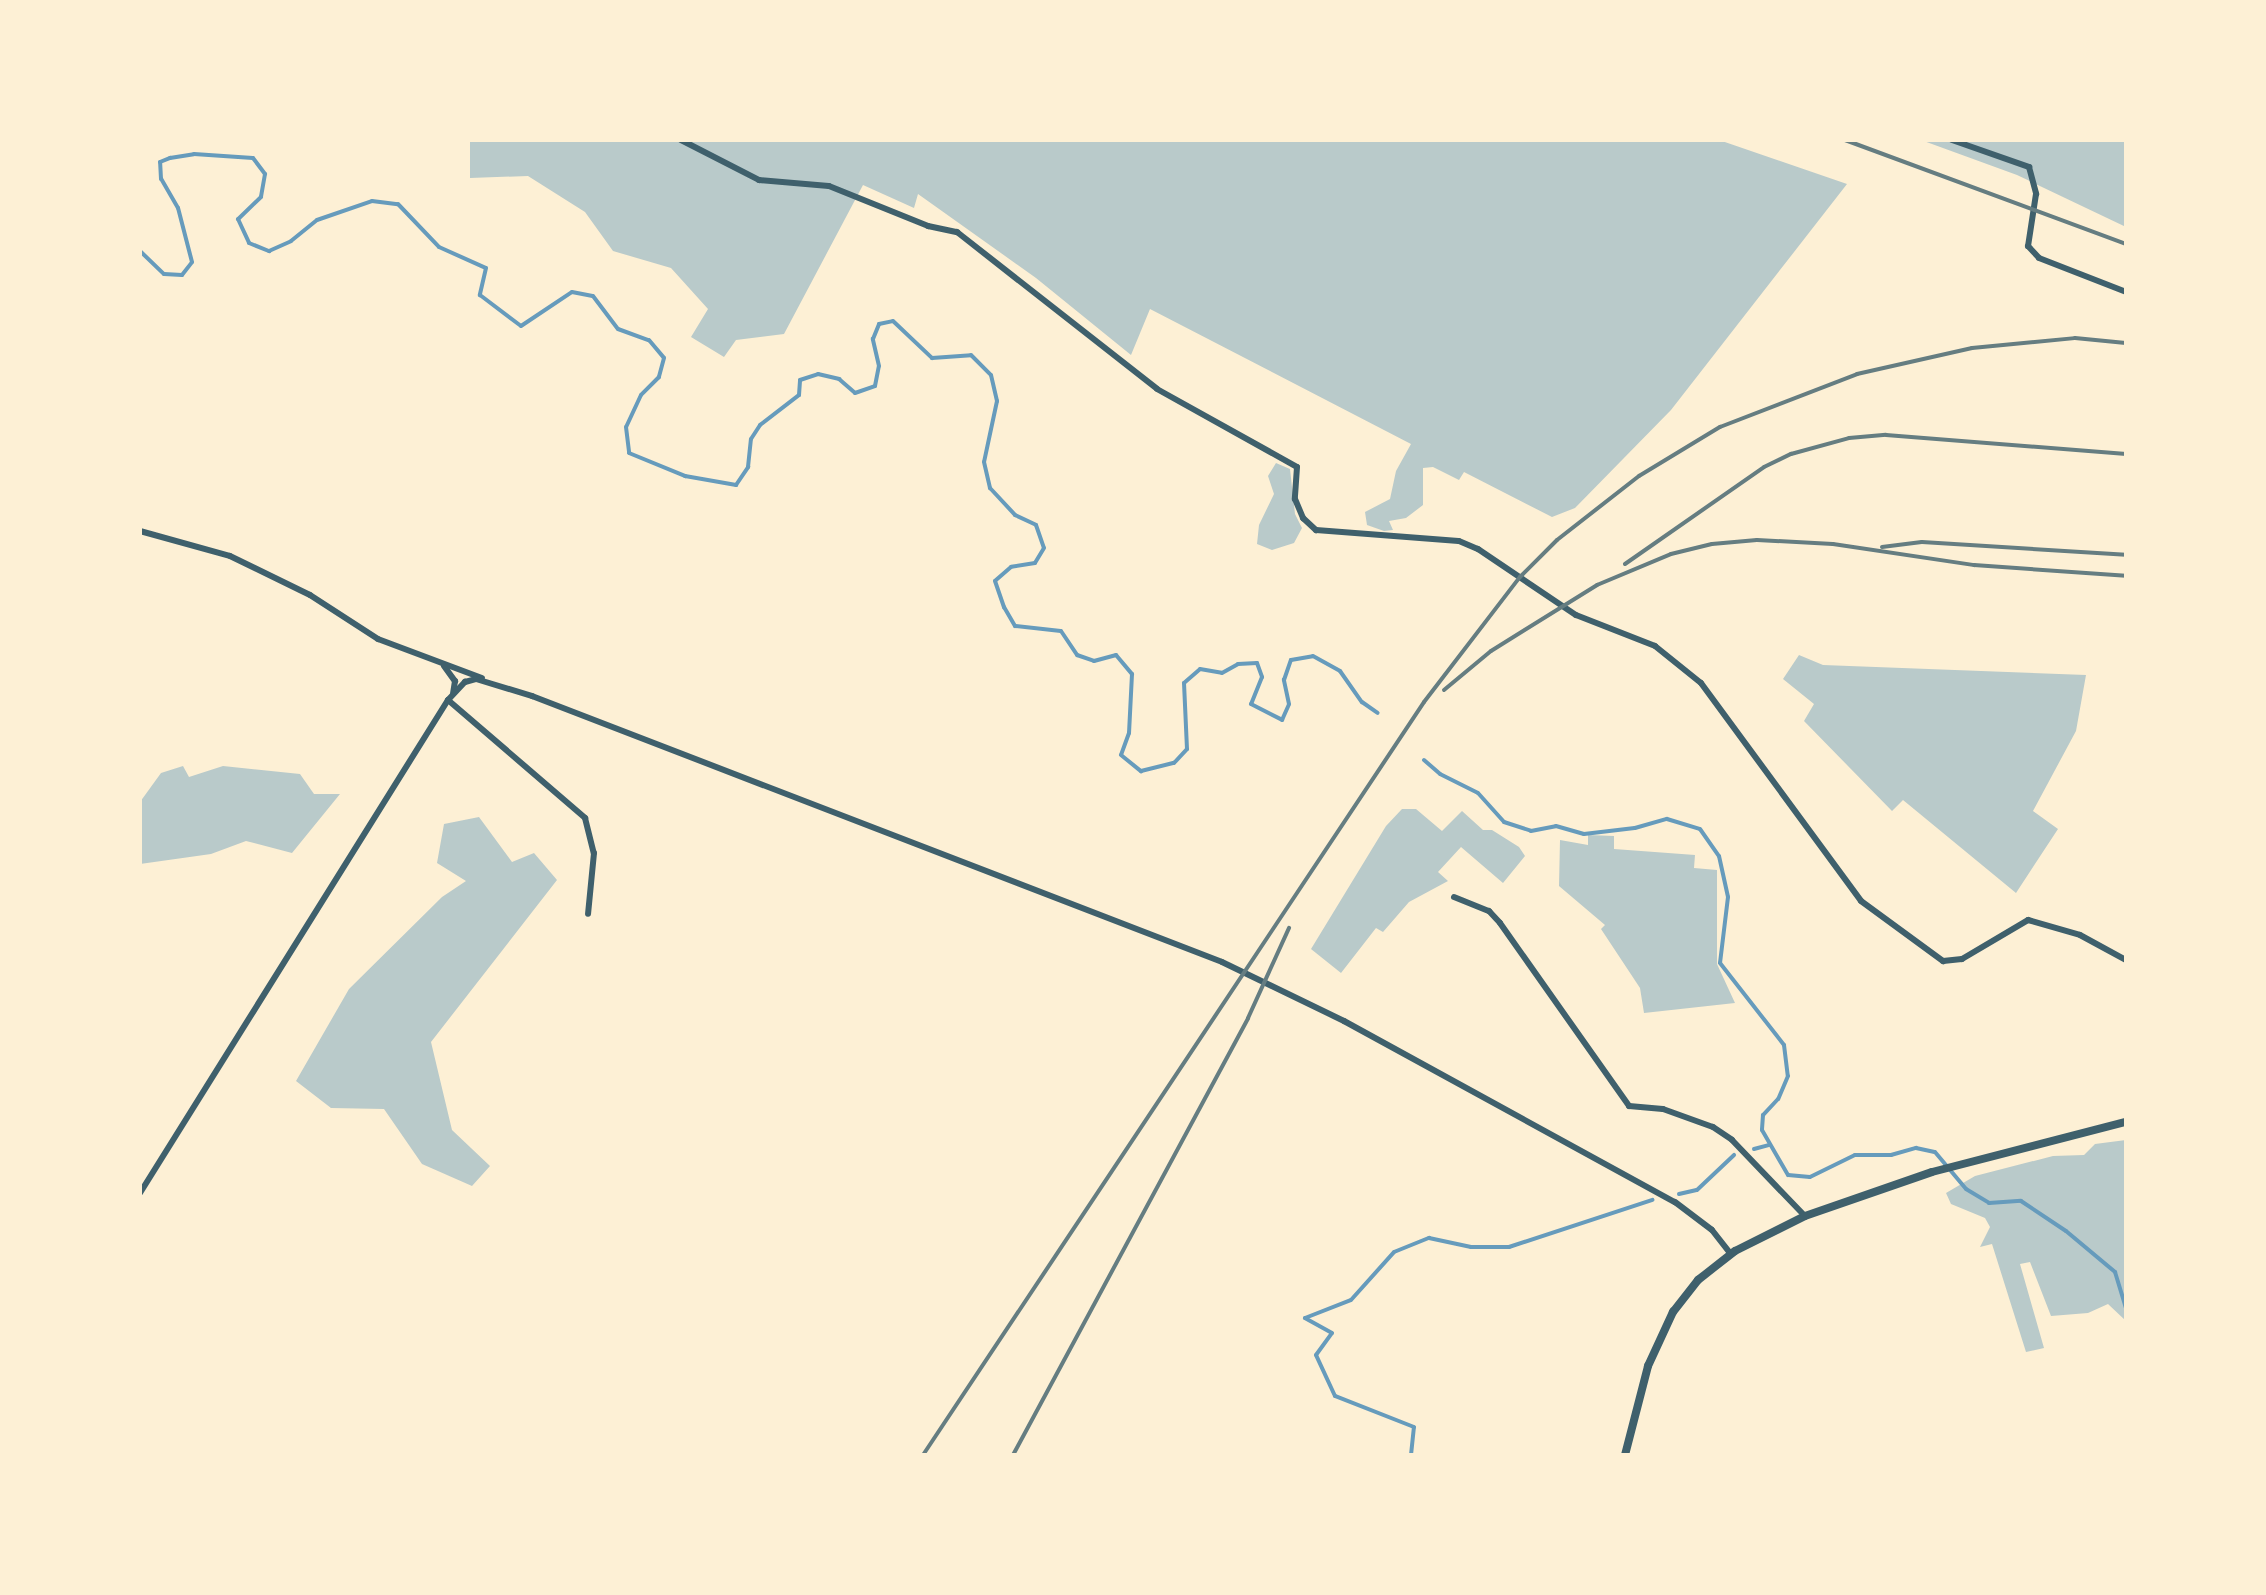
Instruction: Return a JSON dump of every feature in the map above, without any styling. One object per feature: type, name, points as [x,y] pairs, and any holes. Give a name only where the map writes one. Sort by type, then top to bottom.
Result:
[{"type":"street","points":[[681,140],[759,180],[829,186],[928,226],[957,232],[1157,390],[1297,467],[1295,499],[1303,518],[1316,530],[1459,541],[1478,549],[1576,615],[1656,646],[1702,683],[1862,901],[1943,961],[1962,959],[2028,920],[2080,935],[2126,960]]},
{"type":"street","points":[[1952,140],[2029,167],[2036,194],[2028,246],[2039,258],[2126,292]]},
{"type":"street","points":[[140,531],[203,547],[263,571],[378,638],[1092,909],[1234,967],[1344,1021],[1675,1202],[1712,1230],[1731,1254]]},
{"type":"street","points":[[439,662],[451,672],[454,692]]},
{"type":"street","points":[[140,1193],[448,700],[465,682],[488,680]]},
{"type":"street","points":[[448,700],[585,818],[594,852],[588,914]]},
{"type":"street","points":[[1454,896],[1490,911],[1629,1106],[1663,1109],[1712,1127],[1732,1140],[1805,1216]]},
{"type":"street","points":[[1624,1455],[1659,1337],[1685,1294],[1731,1254],[1805,1216],[1932,1172],[2126,1122]]},
{"type":"shaded area","points":[[470,140],[1719,140],[1847,184],[1671,410],[1575,508],[1552,517],[1464,472],[1459,480],[1433,467],[1423,468],[1423,505],[1406,518],[1389,521],[1393,530],[1384,531],[1367,525],[1365,512],[1390,499],[1396,471],[1411,444],[1150,309],[1131,355],[1036,278],[918,194],[914,208],[863,185],[784,334],[736,340],[724,357],[691,337],[708,309],[671,268],[613,251],[585,212],[528,176],[470,178]]},
{"type":"shaded area","points":[[1921,140],[2126,140],[2126,227],[2017,175]]},
{"type":"shaded area","points":[[1276,463],[1290,469],[1295,514],[1302,528],[1294,543],[1272,550],[1257,544],[1259,525],[1274,494],[1268,476]]},
{"type":"shaded area","points":[[1799,655],[1823,665],[2086,675],[2076,731],[2033,811],[2058,829],[2016,893],[1903,800],[1892,811],[1804,721],[1814,704],[1783,679]]},
{"type":"shaded area","points":[[183,766],[189,777],[223,766],[300,774],[314,794],[340,794],[292,853],[246,841],[211,854],[140,864],[140,802],[161,773]]},
{"type":"shaded area","points":[[1402,809],[1416,809],[1442,831],[1462,811],[1483,830],[1492,830],[1519,847],[1525,856],[1503,883],[1461,847],[1438,872],[1448,881],[1409,902],[1383,932],[1376,928],[1341,973],[1311,949],[1386,826]]},
{"type":"shaded area","points":[[479,817],[512,862],[534,853],[557,880],[431,1042],[452,1130],[490,1166],[472,1186],[422,1164],[384,1109],[331,1108],[296,1081],[349,989],[442,897],[466,881],[437,863],[444,824]]},
{"type":"shaded area","points":[[1588,835],[1614,836],[1614,849],[1695,855],[1694,868],[1717,870],[1717,964],[1735,1003],[1644,1013],[1640,988],[1601,929],[1605,925],[1559,886],[1560,840],[1588,845]]},
{"type":"shaded area","points":[[2126,1140],[2126,1321],[2108,1304],[2088,1313],[2051,1316],[2030,1262],[2020,1264],[2044,1348],[2026,1352],[1992,1244],[1980,1247],[1990,1227],[1985,1218],[1951,1204],[1946,1193],[1975,1176],[2053,1156],[2084,1155],[2095,1144]]},
{"type":"waterway","points":[[140,251],[164,274],[182,275],[192,262],[178,208],[161,179],[160,162],[170,158],[194,154],[253,158],[265,174],[261,197],[238,219],[249,243],[269,251],[291,241],[317,220],[372,201],[398,204],[439,247],[486,268],[480,295],[521,326],[572,292],[593,296],[618,329],[649,340],[664,358],[659,377],[641,395],[626,427],[629,453],[685,476],[736,485],[748,467],[751,439],[760,425],[799,395],[800,380],[818,374],[839,379],[855,393],[875,386],[879,366],[873,339],[879,324],[893,321],[932,358],[971,355],[991,375],[997,401],[984,462],[990,488],[1015,515],[1036,525],[1044,548],[1035,563],[1011,567],[995,581],[1015,626],[1061,631],[1077,655],[1094,661],[1116,655],[1132,674],[1129,733],[1121,755],[1141,771],[1174,763],[1187,749],[1184,683],[1200,669],[1222,673],[1238,664],[1257,663],[1262,677],[1251,704],[1282,720],[1289,704],[1284,680],[1291,660],[1313,656],[1340,671],[1362,702],[1378,713]]},
{"type":"waterway","points":[[1424,760],[1440,774],[1478,793],[1504,822],[1531,831],[1556,826],[1584,834],[1635,828],[1667,819],[1700,829],[1719,856],[1728,897],[1720,963],[1784,1045],[1788,1076],[1778,1099],[1763,1115],[1762,1130],[1788,1175],[1810,1177],[1855,1155],[1891,1155],[1916,1148],[1935,1152],[1966,1189],[1989,1203],[2021,1201],[2066,1231],[2115,1272],[2126,1309]]},
{"type":"waterway","points":[[1754,1149],[1769,1145]]},
{"type":"waterway","points":[[1679,1194],[1697,1190],[1734,1155]]},
{"type":"waterway","points":[[1411,1455],[1414,1427],[1335,1396],[1316,1355],[1332,1333],[1305,1318],[1351,1300],[1394,1252],[1429,1238],[1471,1247],[1509,1247],[1652,1200]]},
{"type":"railway","points":[[1845,140],[2126,244]]},
{"type":"railway","points":[[923,1455],[1424,702],[1520,577],[1557,540],[1639,476],[1720,427],[1857,374],[1972,348],[2075,338],[2126,343]]},
{"type":"railway","points":[[1625,564],[1764,467],[1791,454],[1849,438],[1886,435],[2126,454]]},
{"type":"railway","points":[[1444,690],[1491,651],[1597,585],[1671,554],[1712,544],[1757,540],[1833,544],[1974,565],[2126,576]]},
{"type":"railway","points":[[1882,547],[1922,542],[2126,555]]},
{"type":"railway","points":[[1013,1455],[1248,1018],[1289,928]]}]
